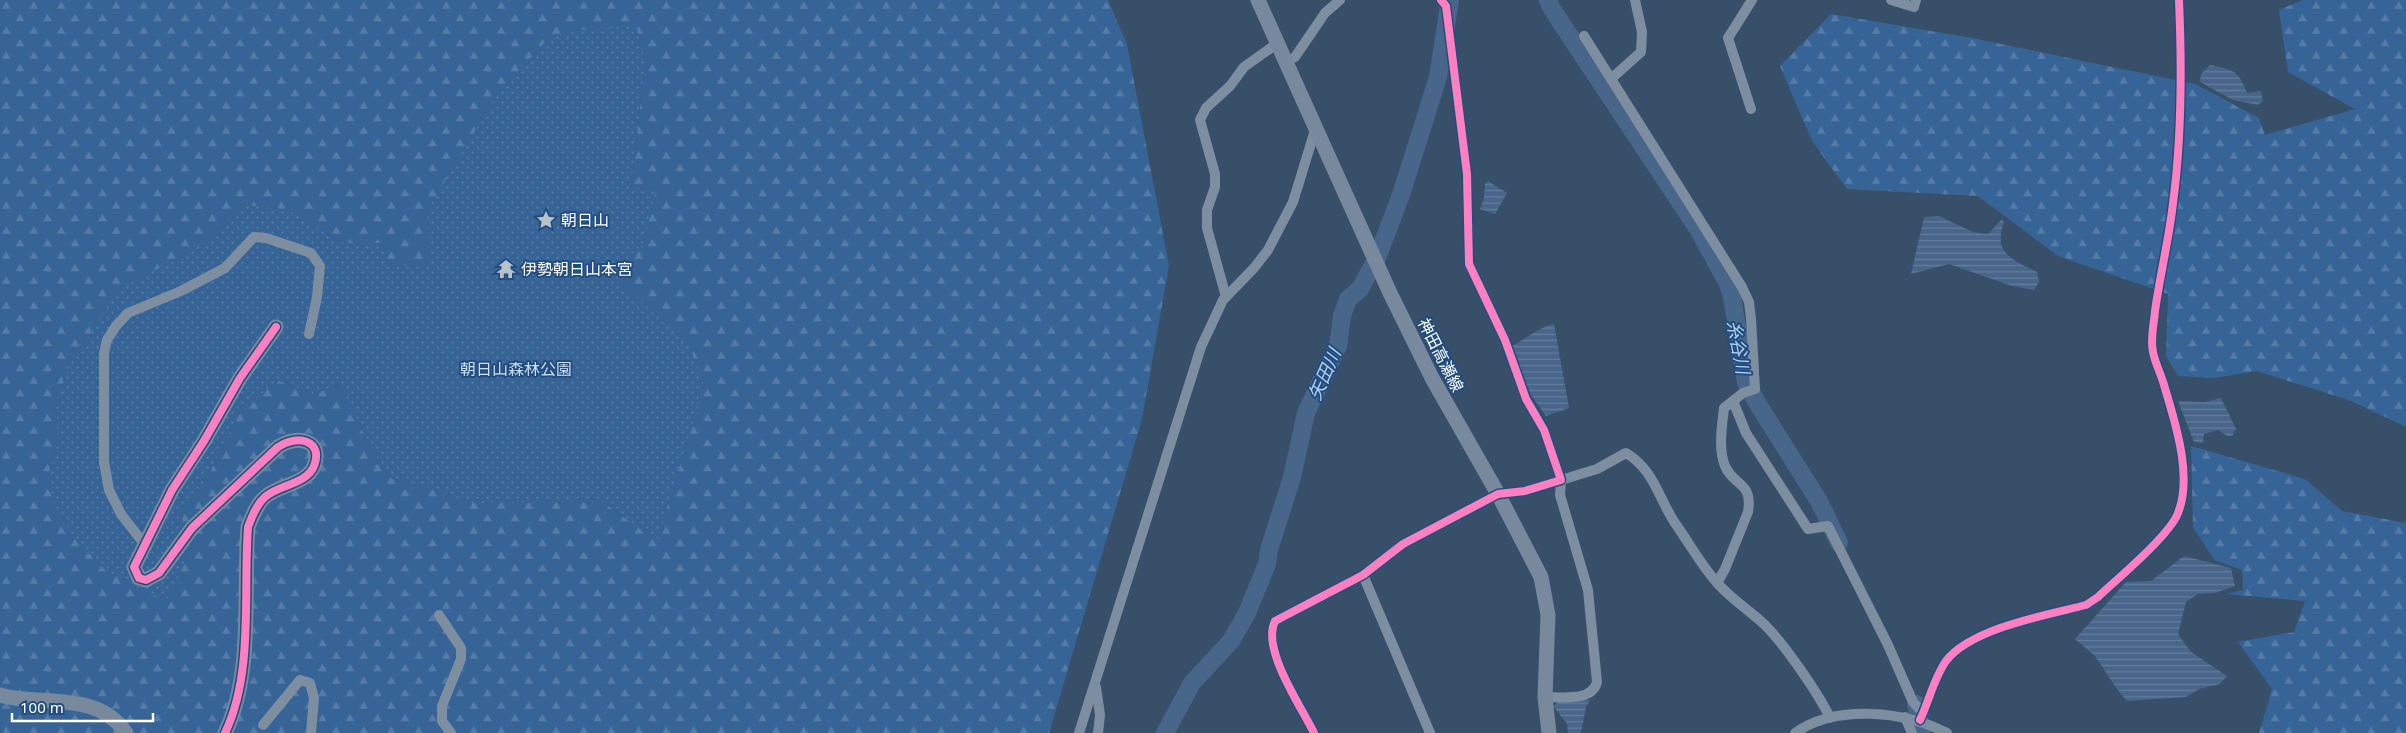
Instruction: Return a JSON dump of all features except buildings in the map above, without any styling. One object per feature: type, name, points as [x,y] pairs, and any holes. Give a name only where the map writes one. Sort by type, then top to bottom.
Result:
[{"type":"street","name":"神田高瀬線","points":[[1258,0],[1390,293],[1423,361],[1498,494],[1541,577],[1548,615],[1545,698],[1548,733]]},
{"type":"street","points":[[1286,62],[1295,57],[1325,13],[1340,0]]},
{"type":"street","points":[[1441,0],[1446,6],[1467,174],[1469,264],[1505,340],[1526,398],[1544,430],[1561,480],[1560,495],[1588,590],[1597,682],[1595,689],[1591,694],[1583,696],[1545,698]]},
{"type":"street","points":[[1612,78],[1641,52],[1642,32],[1635,0]]},
{"type":"street","points":[[1751,109],[1728,38],[1752,0]]},
{"type":"street","points":[[1891,0],[1914,7],[1916,0]]},
{"type":"street","points":[[1922,717],[1940,671],[1960,647],[1984,634],[2086,605],[2098,597],[2170,528],[2179,513],[2185,479],[2164,385],[2152,352],[2161,268],[2173,204],[2179,129],[2182,67],[2179,0]]},
{"type":"street","points":[[1584,36],[1742,287],[1749,302],[1755,389],[1724,408],[1722,459],[1726,469],[1749,493],[1750,502],[1748,512],[1725,569],[1717,583]]},
{"type":"street","points":[[1226,298],[1207,228],[1207,210],[1215,187],[1215,174],[1200,120],[1206,108],[1230,86],[1244,67],[1278,44]]},
{"type":"street","points":[[1079,733],[1201,347],[1226,298],[1268,250],[1293,202],[1316,127]]},
{"type":"street","points":[[145,542],[141,540],[121,514],[109,490],[104,462],[104,353],[116,326],[128,313],[139,307],[181,291],[225,268],[254,238],[266,238],[311,254],[320,266],[317,297],[309,334]]},
{"type":"street","points":[[225,733],[230,724],[242,676],[248,527],[258,506],[265,497],[305,477],[312,470],[316,460],[312,446],[308,442],[296,439],[278,448],[192,528],[159,573],[146,580],[136,575],[134,567],[172,490],[204,442],[240,378],[276,327]]},
{"type":"street","points":[[1733,401],[1746,433],[1808,529],[1828,526],[1922,717],[1947,733]]},
{"type":"street","points":[[1314,733],[1272,648],[1271,629],[1274,621],[1363,575],[1403,544],[1498,494],[1525,491],[1561,480],[1596,469],[1626,454],[1635,458],[1651,476],[1676,525],[1717,583],[1734,601],[1766,627],[1797,666],[1830,718]]},
{"type":"street","points":[[1363,575],[1430,733]]},
{"type":"street","points":[[439,615],[461,648],[462,659],[442,706],[442,721],[451,733]]},
{"type":"street","points":[[263,725],[300,680],[306,680],[310,683],[314,698],[311,733]]},
{"type":"street","points":[[1096,684],[1100,714],[1098,733]]},
{"type":"street","points":[[0,694],[15,698],[66,702],[94,708],[115,721],[126,733]]},
{"type":"street","points":[[1795,733],[1801,728],[1830,718],[1874,714],[1922,717]]},
{"type":"street","points":[[1905,717],[1912,733]]},
{"type":"green space","points":[[0,0],[1108,0],[1127,44],[1169,266],[1142,419],[1049,733],[0,733]],"holes":[[[645,63],[631,187],[655,190],[644,242],[624,262],[622,284],[689,345],[657,541],[603,502],[469,503],[438,490],[391,478],[370,447],[341,384],[313,394],[277,380],[238,415],[207,478],[181,507],[186,559],[47,480],[58,444],[67,366],[87,339],[172,262],[218,234],[246,205],[289,210],[344,243],[382,243],[390,266],[429,267],[427,211]]]},
{"type":"green space","points":[[2303,0],[2406,0],[2406,427],[2349,400],[2257,371],[2214,378],[2178,376],[2166,356],[2168,294],[2058,256],[1978,196],[1847,189],[1812,141],[1780,66],[1831,14],[1972,38],[2195,84],[2259,118],[2265,135],[2355,109],[2288,72],[2279,10]]},
{"type":"green space","name":"朝日山森林公園","points":[[636,26],[645,63],[631,187],[656,190],[644,242],[624,262],[622,284],[689,345],[704,386],[657,541],[603,502],[468,503],[438,490],[391,478],[370,447],[340,384],[313,394],[277,380],[238,415],[207,478],[181,507],[186,559],[168,598],[152,595],[108,573],[76,540],[55,508],[47,480],[58,444],[57,400],[67,366],[87,339],[120,287],[172,262],[218,234],[246,205],[289,210],[344,243],[382,243],[390,266],[429,267],[427,211],[499,91],[548,39],[580,30]]},
{"type":"green space","points":[[2191,446],[2305,479],[2342,511],[2406,523],[2406,733],[2259,733],[2272,689],[2238,642],[2294,632],[2305,601],[2227,594],[2243,590],[2242,570],[2214,560],[2193,527]]},
{"type":"shaded area","points":[[2210,65],[2234,72],[2241,79],[2247,93],[2261,91],[2263,101],[2258,105],[2233,100],[2200,82],[2201,74]]},
{"type":"shaded area","points":[[1488,181],[1507,193],[1495,214],[1480,209],[1484,198],[1485,184]]},
{"type":"shaded area","points":[[1939,216],[1973,232],[1988,234],[2002,219],[2004,223],[2001,233],[2003,249],[2020,264],[2037,272],[2039,282],[2034,290],[2012,286],[1949,264],[1911,274],[1924,217]]},
{"type":"shaded area","points":[[1554,324],[1569,408],[1546,416],[1531,395],[1512,346],[1538,330]]},
{"type":"shaded area","points":[[2221,398],[2236,429],[2232,436],[2227,436],[2219,430],[2204,434],[2203,443],[2194,442],[2178,401],[2205,402]]},
{"type":"shaded area","points":[[2184,556],[2231,568],[2235,586],[2215,593],[2198,594],[2186,602],[2178,634],[2191,652],[2227,676],[2220,684],[2199,689],[2186,697],[2127,701],[2095,656],[2075,639],[2126,582],[2151,581]]},
{"type":"shaded area","points":[[1590,700],[1586,707],[1581,733],[1568,733],[1567,724],[1553,706],[1560,701]]},
{"type":"waterway","name":"矢田川","points":[[1165,733],[1192,683],[1231,641],[1247,613],[1267,564],[1269,550],[1292,477],[1306,413],[1338,346],[1342,316],[1348,299],[1360,289],[1377,258],[1401,195],[1438,77],[1450,0]]},
{"type":"waterway","name":"糸谷川","points":[[1548,0],[1552,9],[1698,229],[1727,282],[1732,297],[1746,382],[1820,503],[1839,543]]},
{"type":"waterway","name":"糸谷川","points":[[1916,704],[1922,733]]},
{"type":"cycle path","points":[[1314,733],[1292,693],[1278,662],[1273,647],[1272,633],[1275,621],[1363,575],[1403,544],[1498,494],[1525,491],[1561,480],[1544,430],[1526,399],[1505,340],[1469,264],[1467,174],[1446,6],[1441,0]]},
{"type":"cycle path","points":[[1920,720],[1942,668],[1946,661],[1958,650],[1991,631],[2031,618],[2086,605],[2098,597],[2130,568],[2165,533],[2178,513],[2184,483],[2181,449],[2163,381],[2154,356],[2152,332],[2176,178],[2181,76],[2179,0]]},
{"type":"cycle path","points":[[225,733],[234,710],[244,659],[248,527],[257,507],[265,497],[299,481],[310,472],[316,457],[312,445],[300,440],[285,443],[278,447],[192,528],[159,573],[146,580],[139,578],[134,567],[172,490],[204,441],[240,378],[276,327]]},
{"type":"place","name":"朝日山","points":[[546,220]]},
{"type":"place","name":"伊勢朝日山本宮","points":[[506,269]]}]
